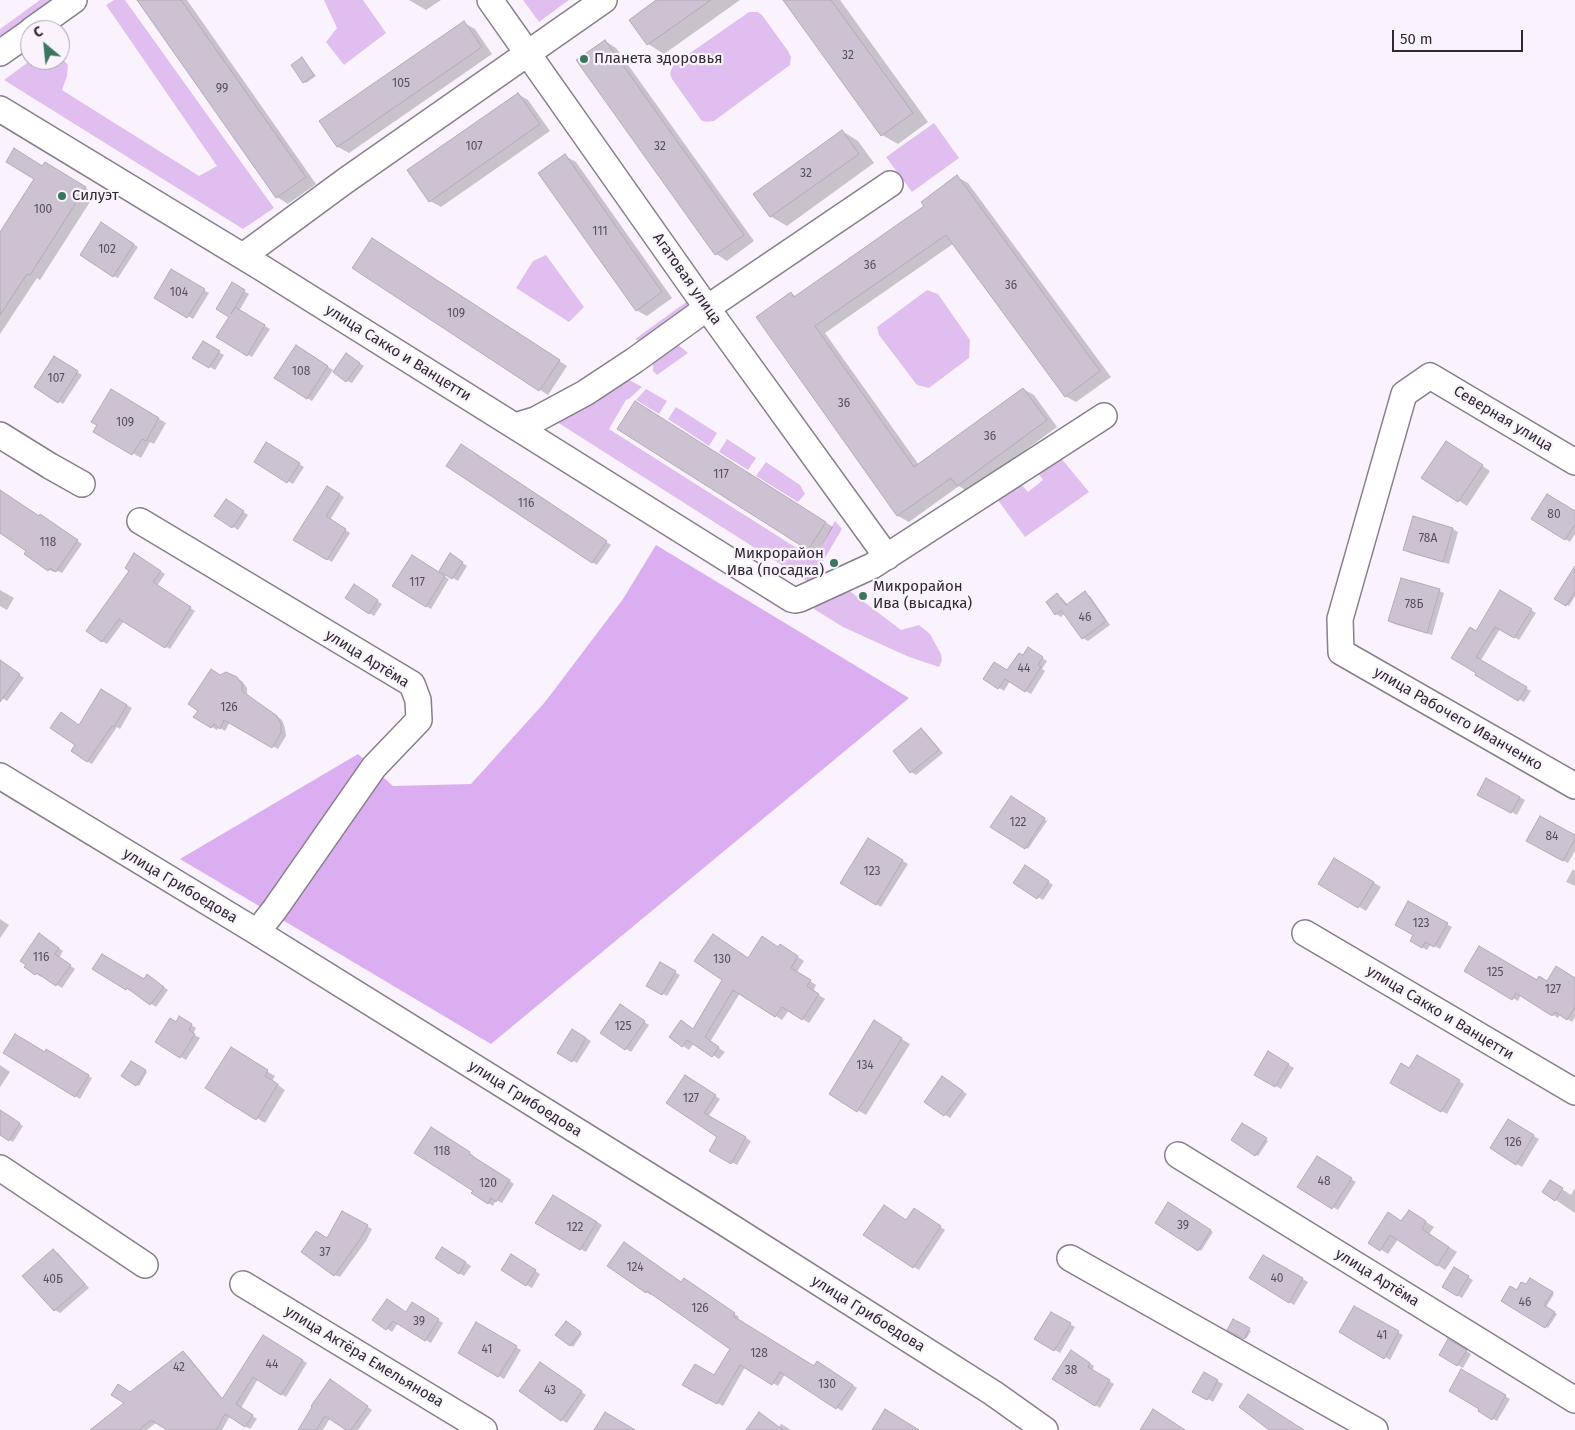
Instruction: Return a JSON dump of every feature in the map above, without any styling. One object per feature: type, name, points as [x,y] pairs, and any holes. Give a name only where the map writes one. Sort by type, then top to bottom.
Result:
[{"type":"street","points":[[46,20],[74,0]]},
{"type":"street","name":"Агатовая улица","points":[[490,0],[707,308],[887,557]]},
{"type":"street","points":[[242,256],[604,0]]},
{"type":"street","points":[[0,53],[20,39]]},
{"type":"street","name":"улица Сакко и Ванцетти","points":[[0,109],[242,256],[791,599],[800,599],[872,566],[887,557]]},
{"type":"street","points":[[515,426],[535,420],[585,394],[707,308],[890,184]]},
{"type":"street","name":"Северная улица","points":[[1341,652],[1340,619],[1404,394],[1430,376],[1575,462]]},
{"type":"street","points":[[887,557],[1104,416]]},
{"type":"street","points":[[0,435],[82,484]]},
{"type":"street","name":"улица Артёма","points":[[140,521],[412,684],[418,700],[419,720],[374,767],[257,932]]},
{"type":"street","name":"улица Рабочего Иванченко","points":[[1341,652],[1575,786]]},
{"type":"street","name":"улица Грибоедова","points":[[0,776],[257,932],[717,1218],[993,1393],[1045,1430]]},
{"type":"street","name":"улица Сакко и Ванцетти","points":[[1305,933],[1575,1092]]},
{"type":"street","name":"улица Артёма","points":[[1178,1156],[1575,1400]]},
{"type":"street","points":[[0,1168],[145,1265]]},
{"type":"street","points":[[1070,1258],[1375,1430]]},
{"type":"street","name":"улица Актёра Емельянова","points":[[243,1284],[484,1430]]},
{"type":"shaded area","points":[[40,0],[53,0],[25,20],[20,20],[20,24],[0,38],[0,29]]},
{"type":"shaded area","points":[[114,0],[125,0],[274,208],[243,229],[4,80],[20,68],[20,70],[68,70],[62,90],[199,176],[217,166],[106,5]]},
{"type":"shaded area","points":[[324,0],[363,0],[386,33],[344,65],[326,42],[337,28]]},
{"type":"shaded area","points":[[523,0],[569,0],[539,22]]},
{"type":"shaded area","points":[[749,12],[758,12],[762,15],[788,51],[791,57],[790,65],[714,121],[706,122],[701,120],[672,79],[670,74],[673,65]]},
{"type":"shaded area","points":[[934,123],[959,158],[912,192],[886,157]]},
{"type":"shaded area","points":[[546,255],[584,307],[569,322],[516,288],[533,261]]},
{"type":"shaded area","points":[[927,290],[938,294],[970,340],[969,358],[929,388],[917,385],[879,335],[877,327]]},
{"type":"shaded area","points":[[693,297],[693,305],[640,342],[635,339]]},
{"type":"shaded area","points":[[677,345],[688,353],[657,375],[653,371],[653,362],[667,350]]},
{"type":"shaded area","points":[[626,378],[642,387],[626,400],[609,429],[795,547],[815,557],[835,521],[842,529],[810,583],[557,422],[598,400]]},
{"type":"shaded area","points":[[646,389],[667,401],[659,414],[636,400]]},
{"type":"shaded area","points":[[676,407],[717,433],[709,446],[668,419]]},
{"type":"shaded area","points":[[727,439],[756,458],[748,470],[719,452]]},
{"type":"shaded area","points":[[1056,452],[1089,492],[1025,537],[994,495],[1018,480],[1028,492],[1043,480],[1034,467]]},
{"type":"shaded area","points":[[766,462],[800,485],[805,494],[798,502],[756,476]]},
{"type":"shaded area","points":[[656,545],[909,698],[491,1044],[180,859],[358,754],[393,786],[471,784],[545,702],[623,599]]},
{"type":"shaded area","points":[[843,586],[901,630],[919,625],[930,634],[941,654],[942,661],[939,667],[909,657],[843,627],[814,609],[825,593]]},
{"type":"building","points":[[137,0],[181,0],[306,177],[276,198]]},
{"type":"building","points":[[656,0],[711,0],[647,45],[629,20]]},
{"type":"building","points":[[783,0],[831,0],[913,113],[881,136]]},
{"type":"building","points":[[464,21],[482,47],[337,147],[319,121]]},
{"type":"building","points":[[605,40],[744,235],[715,255],[576,60]]},
{"type":"building","points":[[302,57],[314,75],[303,83],[291,65]]},
{"type":"building","points":[[518,93],[540,124],[429,202],[407,170]]},
{"type":"building","points":[[842,130],[859,154],[770,217],[753,194]]},
{"type":"building","points":[[14,148],[42,166],[45,162],[86,187],[30,275],[27,274],[0,315],[0,232],[34,179],[6,162]]},
{"type":"building","points":[[565,154],[662,292],[636,311],[538,173]]},
{"type":"building","points":[[957,175],[1100,371],[1065,397],[946,235],[815,326],[914,467],[1023,388],[1047,420],[957,486],[951,478],[897,516],[756,317],[791,292],[794,297],[924,206],[921,202]]},
{"type":"building","points":[[101,222],[134,244],[113,277],[80,255]]},
{"type":"building","points":[[372,238],[560,360],[539,391],[352,268]]},
{"type":"building","points":[[171,269],[205,289],[187,318],[154,298]]},
{"type":"building","points":[[232,282],[245,290],[235,307],[265,325],[247,356],[216,337],[229,317],[216,309]]},
{"type":"building","points":[[203,341],[220,351],[209,368],[192,358]]},
{"type":"building","points":[[296,345],[328,366],[307,399],[274,378]]},
{"type":"building","points":[[346,353],[360,363],[346,382],[333,372]]},
{"type":"building","points":[[54,356],[78,371],[58,403],[34,387]]},
{"type":"building","points":[[111,389],[159,418],[146,441],[142,439],[132,455],[93,432],[97,425],[91,422]]},
{"type":"building","points":[[635,401],[826,522],[808,550],[617,429]]},
{"type":"building","points":[[1446,441],[1483,465],[1458,502],[1421,478]]},
{"type":"building","points":[[266,442],[300,463],[287,483],[254,462]]},
{"type":"building","points":[[461,444],[607,541],[592,563],[446,466]]},
{"type":"building","points":[[327,486],[340,494],[326,516],[346,529],[327,560],[293,540]]},
{"type":"building","points":[[0,490],[78,540],[56,572],[50,568],[48,571],[24,554],[26,551],[0,533]]},
{"type":"building","points":[[1547,494],[1575,511],[1575,524],[1565,540],[1531,519]]},
{"type":"building","points":[[226,499],[244,511],[232,528],[214,516]]},
{"type":"building","points":[[1413,516],[1453,528],[1443,562],[1403,550]]},
{"type":"building","points":[[134,553],[161,571],[153,582],[191,607],[165,648],[119,619],[102,642],[86,631],[129,571],[125,568]]},
{"type":"building","points":[[450,553],[463,562],[452,579],[439,571]]},
{"type":"building","points":[[412,555],[445,576],[426,607],[392,586]]},
{"type":"building","points":[[1575,566],[1575,592],[1566,606],[1554,599]]},
{"type":"building","points":[[1401,578],[1440,589],[1427,633],[1388,621]]},
{"type":"building","points":[[354,584],[378,600],[369,614],[345,598]]},
{"type":"building","points":[[1500,590],[1532,609],[1514,638],[1495,627],[1476,657],[1527,687],[1518,701],[1451,658],[1470,627],[1476,631]]},
{"type":"building","points":[[1085,591],[1106,621],[1082,639],[1061,610],[1055,615],[1046,602],[1057,593],[1066,605]]},
{"type":"building","points":[[1028,647],[1043,657],[1038,665],[1041,667],[1025,692],[1005,679],[998,689],[983,679],[994,662],[1007,670],[1019,653],[1023,655]]},
{"type":"building","points":[[0,660],[20,674],[0,702]]},
{"type":"building","points":[[211,669],[220,675],[226,672],[237,677],[242,684],[242,691],[277,716],[281,724],[281,733],[272,748],[224,720],[220,729],[214,724],[211,728],[193,717],[198,711],[188,704]]},
{"type":"building","points":[[101,689],[127,705],[114,727],[112,726],[87,762],[71,751],[75,745],[50,728],[61,712],[79,725]]},
{"type":"building","points":[[921,728],[939,750],[910,773],[893,751]]},
{"type":"building","points":[[1486,778],[1520,797],[1511,813],[1477,795]]},
{"type":"building","points":[[1011,796],[1045,818],[1025,849],[990,827]]},
{"type":"building","points":[[1540,816],[1575,835],[1575,839],[1563,861],[1526,841]]},
{"type":"building","points":[[868,838],[903,860],[876,905],[840,883]]},
{"type":"building","points":[[1334,858],[1374,882],[1358,908],[1318,884]]},
{"type":"building","points":[[1025,865],[1049,881],[1037,899],[1013,883]]},
{"type":"building","points":[[1408,901],[1448,923],[1434,947],[1425,942],[1422,948],[1410,941],[1413,935],[1395,925]]},
{"type":"building","points":[[39,933],[59,948],[55,954],[71,965],[56,986],[37,973],[35,975],[24,967],[26,965],[20,961]]},
{"type":"building","points":[[713,934],[748,958],[762,936],[778,947],[780,944],[798,956],[791,968],[811,980],[807,986],[819,994],[802,1020],[782,1007],[775,1017],[733,990],[705,1037],[719,1047],[712,1057],[687,1040],[682,1047],[669,1037],[681,1020],[693,1029],[722,980],[694,961]]},
{"type":"building","points":[[1479,946],[1537,980],[1539,976],[1547,981],[1556,966],[1575,978],[1575,1007],[1567,1020],[1555,1012],[1552,1016],[1516,993],[1512,1000],[1464,971]]},
{"type":"building","points":[[102,954],[144,979],[147,974],[164,987],[150,1005],[127,988],[126,990],[92,969]]},
{"type":"building","points":[[660,962],[676,971],[662,995],[646,986]]},
{"type":"building","points":[[620,1004],[645,1021],[625,1050],[600,1033]]},
{"type":"building","points":[[179,1016],[192,1024],[189,1030],[195,1034],[180,1058],[155,1042],[170,1018],[176,1022]]},
{"type":"building","points":[[874,1020],[902,1038],[857,1112],[829,1094]]},
{"type":"building","points":[[572,1029],[586,1038],[572,1062],[557,1053]]},
{"type":"building","points":[[15,1034],[45,1052],[46,1049],[89,1075],[75,1097],[3,1053]]},
{"type":"building","points":[[231,1047],[268,1070],[265,1076],[278,1084],[256,1120],[205,1088]]},
{"type":"building","points":[[1268,1051],[1289,1064],[1275,1087],[1254,1075]]},
{"type":"building","points":[[1417,1055],[1460,1080],[1441,1112],[1390,1083],[1401,1063],[1409,1068]]},
{"type":"building","points":[[131,1061],[146,1070],[136,1086],[121,1076]]},
{"type":"building","points":[[685,1075],[716,1095],[704,1113],[746,1137],[731,1164],[709,1151],[717,1137],[666,1103]]},
{"type":"building","points":[[942,1076],[963,1091],[944,1116],[924,1102]]},
{"type":"building","points":[[0,1110],[20,1123],[9,1141],[0,1135]]},
{"type":"building","points":[[1508,1119],[1534,1135],[1516,1165],[1490,1148]]},
{"type":"building","points":[[1242,1123],[1267,1138],[1255,1156],[1231,1140]]},
{"type":"building","points":[[431,1127],[510,1180],[496,1202],[491,1198],[488,1204],[471,1193],[473,1191],[414,1153]]},
{"type":"building","points":[[1317,1156],[1352,1178],[1332,1209],[1297,1187]]},
{"type":"building","points":[[1550,1180],[1563,1188],[1555,1201],[1542,1192]]},
{"type":"building","points":[[553,1195],[597,1222],[580,1250],[535,1223]]},
{"type":"building","points":[[1168,1202],[1211,1230],[1198,1251],[1155,1223]]},
{"type":"building","points":[[884,1205],[906,1220],[914,1208],[941,1226],[913,1268],[863,1235]]},
{"type":"building","points":[[1409,1210],[1426,1221],[1422,1229],[1449,1247],[1437,1266],[1390,1235],[1380,1251],[1368,1243],[1388,1212],[1401,1221]]},
{"type":"building","points":[[342,1211],[368,1225],[334,1276],[301,1252],[316,1231],[327,1238]]},
{"type":"building","points":[[624,1242],[681,1282],[684,1278],[735,1313],[733,1316],[814,1366],[817,1361],[853,1385],[836,1409],[780,1372],[772,1385],[740,1365],[717,1404],[682,1385],[695,1364],[714,1375],[730,1349],[647,1291],[646,1293],[607,1266]]},
{"type":"building","points":[[442,1247],[466,1262],[459,1274],[435,1258]]},
{"type":"building","points":[[53,1249],[85,1284],[54,1311],[22,1276]]},
{"type":"building","points":[[511,1254],[536,1270],[526,1286],[501,1270]]},
{"type":"building","points":[[1263,1255],[1303,1278],[1289,1303],[1249,1278]]},
{"type":"building","points":[[1454,1267],[1469,1276],[1457,1296],[1442,1287]]},
{"type":"building","points":[[1530,1278],[1553,1292],[1544,1305],[1555,1312],[1545,1328],[1501,1301],[1510,1286],[1517,1290],[1521,1282],[1526,1284]]},
{"type":"building","points":[[387,1299],[406,1312],[412,1302],[439,1319],[425,1341],[393,1321],[386,1330],[372,1320]]},
{"type":"building","points":[[1354,1306],[1399,1331],[1384,1359],[1339,1332]]},
{"type":"building","points":[[1051,1312],[1071,1323],[1054,1351],[1034,1339]]},
{"type":"building","points":[[1233,1319],[1250,1328],[1244,1339],[1227,1330]]},
{"type":"building","points":[[566,1321],[581,1332],[570,1346],[555,1335]]},
{"type":"building","points":[[476,1322],[517,1346],[498,1377],[458,1353]]},
{"type":"building","points":[[263,1335],[303,1360],[281,1395],[253,1377],[236,1404],[253,1415],[245,1427],[225,1414],[216,1430],[167,1430],[151,1420],[139,1430],[90,1430],[124,1403],[111,1395],[118,1384],[130,1392],[183,1351],[222,1399]]},
{"type":"building","points":[[1448,1339],[1467,1350],[1457,1366],[1439,1355]]},
{"type":"building","points":[[1071,1350],[1090,1363],[1088,1367],[1110,1380],[1095,1406],[1052,1379]]},
{"type":"building","points":[[540,1362],[582,1391],[561,1421],[519,1391]]},
{"type":"building","points":[[1461,1369],[1506,1395],[1492,1420],[1478,1411],[1479,1409],[1449,1391]]},
{"type":"building","points":[[1204,1372],[1218,1380],[1207,1400],[1192,1392]]},
{"type":"building","points":[[330,1379],[368,1406],[351,1430],[346,1430],[325,1416],[316,1430],[298,1430],[311,1406]]},
{"type":"building","points":[[1248,1394],[1304,1430],[1269,1430],[1239,1407]]},
{"type":"building","points":[[885,1409],[919,1430],[872,1430]]},
{"type":"building","points":[[1153,1409],[1185,1430],[1140,1430]]},
{"type":"building","points":[[605,1412],[635,1430],[594,1430]]},
{"type":"building","points":[[759,1412],[783,1430],[746,1430]]},
{"type":"place","name":"Планета здоровья","points":[[584,59]]},
{"type":"place","name":"Силуэт","points":[[62,196]]},
{"type":"place","name":"Микрорайон Ива (посадка)","points":[[834,563]]},
{"type":"place","name":"Микрорайон Ива (высадка)","points":[[863,596]]}]
